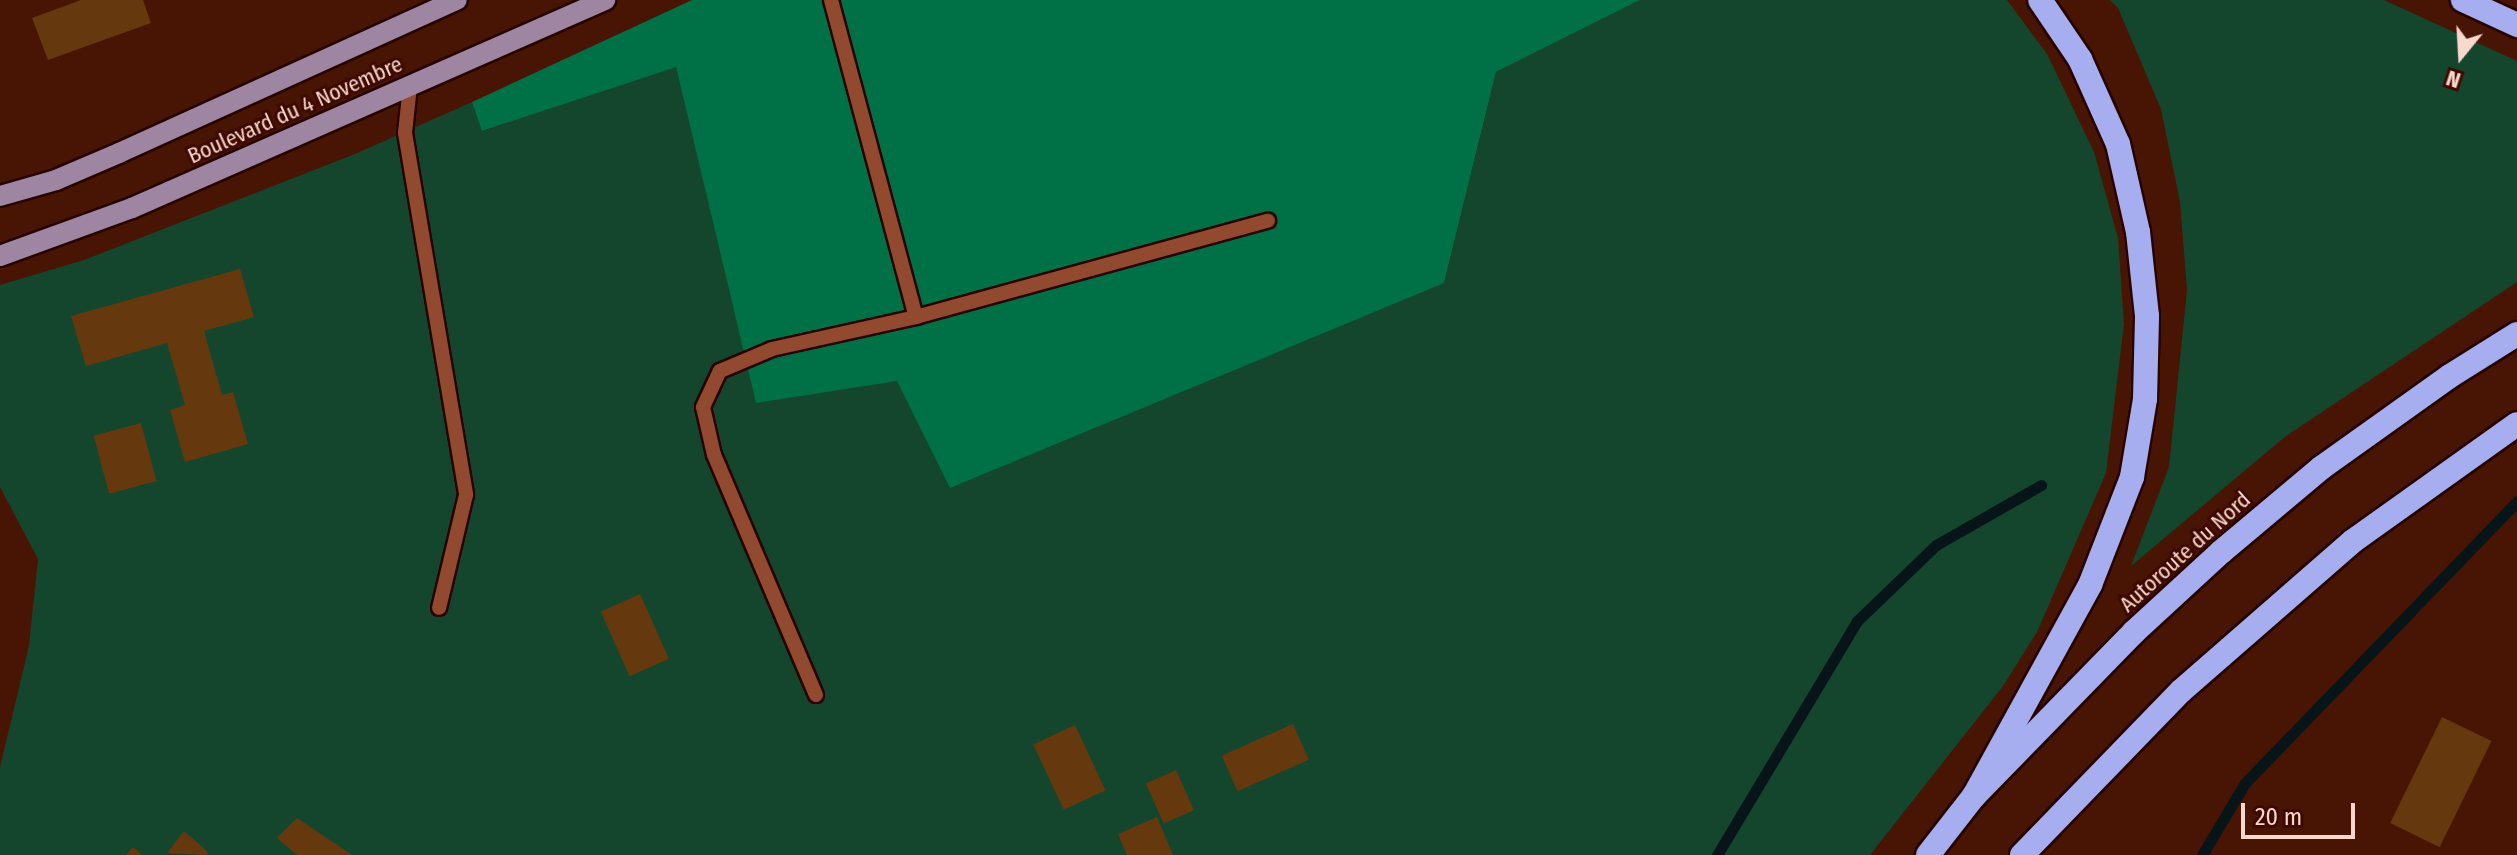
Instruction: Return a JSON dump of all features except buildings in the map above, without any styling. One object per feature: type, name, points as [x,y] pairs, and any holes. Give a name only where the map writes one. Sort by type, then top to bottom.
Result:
[{"type":"highway","points":[[1974,796],[2090,585],[2132,477],[2145,399],[2147,316],[2138,232],[2118,144],[2080,59],[2040,0]]},
{"type":"highway","points":[[2463,0],[2517,25]]},
{"type":"highway","name":"Autoroute du Nord","points":[[1928,855],[1974,796],[2134,632],[2232,543],[2321,468],[2450,376],[2517,334]]},
{"type":"highway","points":[[2022,855],[2181,691],[2353,541],[2517,424]]},
{"type":"main road","name":"Boulevard du 4 Novembre","points":[[0,196],[56,180],[106,159],[457,0]]},
{"type":"main road","name":"Boulevard du 4 Novembre","points":[[0,256],[91,225],[605,0]]},
{"type":"lane","points":[[831,0],[916,317]]},
{"type":"lane","points":[[410,86],[405,133],[466,495],[439,608]]},
{"type":"lane","points":[[816,695],[714,455],[703,407],[720,371],[772,349],[916,317],[1268,221]]},
{"type":"green space","points":[[692,0],[1640,0],[1496,72],[1444,283],[950,488],[897,381],[756,403],[676,67],[482,131],[472,102]]},
{"type":"green space","points":[[1640,0],[2007,0],[2047,54],[2094,152],[2118,238],[2124,324],[2106,473],[2037,632],[2003,686],[1870,855],[0,855],[0,767],[29,646],[38,559],[0,487],[0,285],[84,260],[355,154],[472,102],[483,131],[676,66],[756,402],[1444,283],[1496,72]]},
{"type":"green space","points":[[2110,0],[2384,0],[2517,61],[2517,282],[2286,436],[2131,566],[2169,467],[2187,290],[2180,202],[2161,109],[2118,8]]},
{"type":"waterway","points":[[1717,855],[1857,621],[1936,545],[2041,485]]},
{"type":"waterway","points":[[2202,855],[2245,783],[2517,501]]}]
